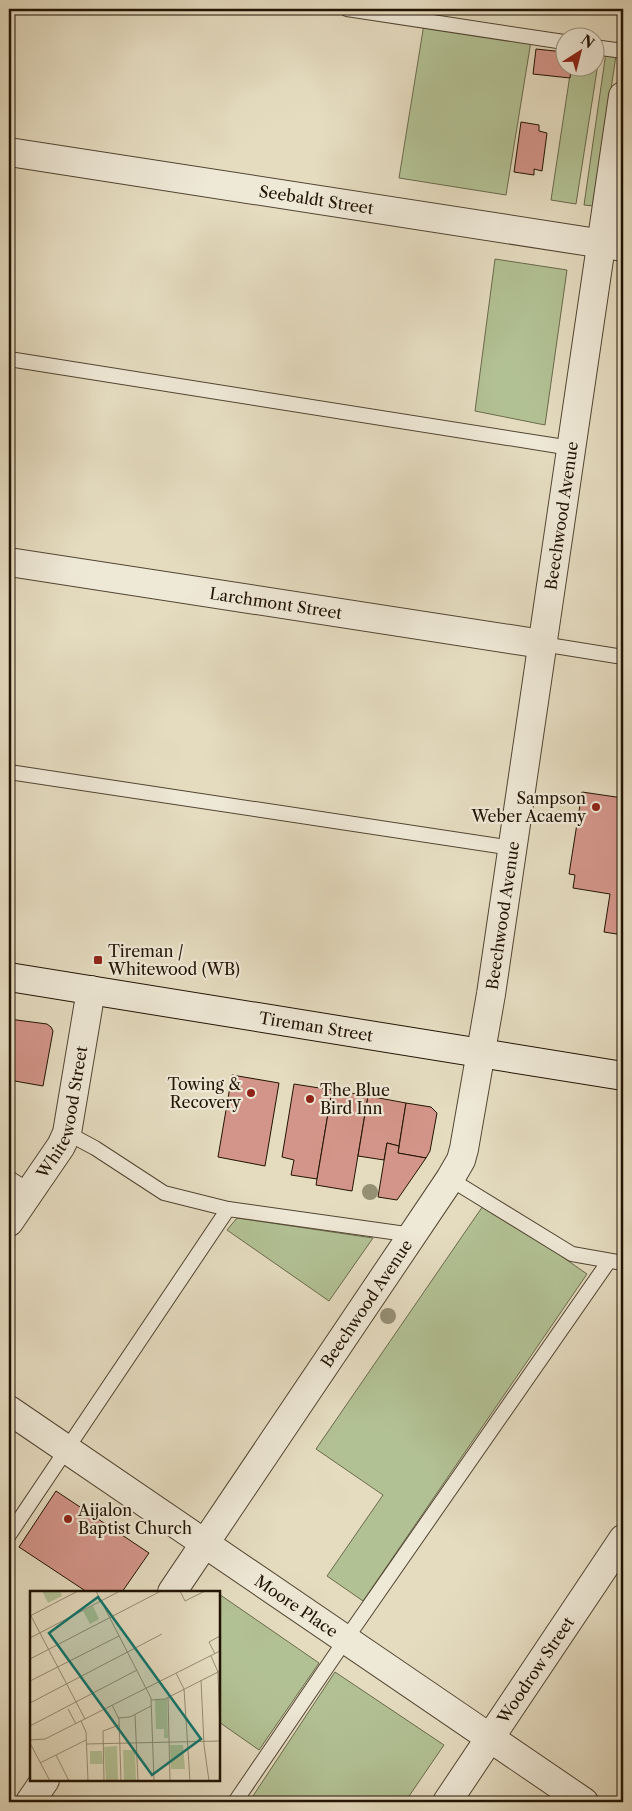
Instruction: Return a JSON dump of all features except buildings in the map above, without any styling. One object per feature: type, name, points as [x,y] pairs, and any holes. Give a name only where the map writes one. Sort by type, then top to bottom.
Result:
[{"type":"street","name":"Beechwood Avenue","points":[[173,1591],[450,1180],[461,1160],[492,994],[571,448],[612,245],[623,96]]},
{"type":"street","name":"Seebaldt Street","points":[[9,152],[612,245]]},
{"type":"street","name":"Larchmont Street","points":[[9,562],[542,644]]},
{"type":"street","name":"Tireman Street","points":[[9,977],[623,1076]]},
{"type":"street","name":"Whitewood Street","points":[[9,1222],[19,1184],[61,1146],[67,1133],[91,990]]},
{"type":"street","name":"Moore Place","points":[[9,1410],[584,1802]]},
{"type":"street","name":"Woodrow Street","points":[[447,1802],[623,1539]]},
{"type":"street","points":[[30,1802],[44,1781]]},
{"type":"lane","points":[[347,9],[554,40]]},
{"type":"lane","points":[[604,48],[623,51]]},
{"type":"lane","points":[[9,359],[571,448]]},
{"type":"lane","points":[[542,644],[623,657]]},
{"type":"lane","points":[[9,772],[513,848]]},
{"type":"lane","points":[[67,1133],[95,1148],[164,1193],[228,1209],[413,1235]]},
{"type":"lane","points":[[235,1802],[346,1639],[616,1262],[572,1254],[450,1180]]},
{"type":"lane","points":[[9,1535],[228,1209]]},
{"type":"green space","points":[[424,24],[531,41],[506,195],[399,178]]},
{"type":"green space","points":[[606,52],[616,55],[594,206],[584,205],[602,78],[604,78]]},
{"type":"green space","points":[[569,78],[596,78],[576,204],[551,200]]},
{"type":"green space","points":[[495,259],[567,270],[545,425],[475,411]]},
{"type":"green space","points":[[485,1203],[587,1274],[363,1601],[327,1576],[383,1495],[316,1449]]},
{"type":"green space","points":[[237,1218],[373,1238],[329,1301],[227,1230]]},
{"type":"green space","points":[[220,1595],[319,1663],[259,1750],[220,1723]]},
{"type":"green space","points":[[335,1672],[444,1745],[405,1802],[249,1802]]},
{"type":"place","name":"Sampson Weber Acaemy","points":[[596,807]]},
{"type":"place","name":"Tireman / Whitewood (WB)","points":[[98,960]]},
{"type":"place","name":"Towing & Recovery","points":[[251,1093]]},
{"type":"place","name":"The Blue Bird Inn","points":[[310,1099]]},
{"type":"place","name":"Aijalon Baptist Church","points":[[68,1519]]}]
